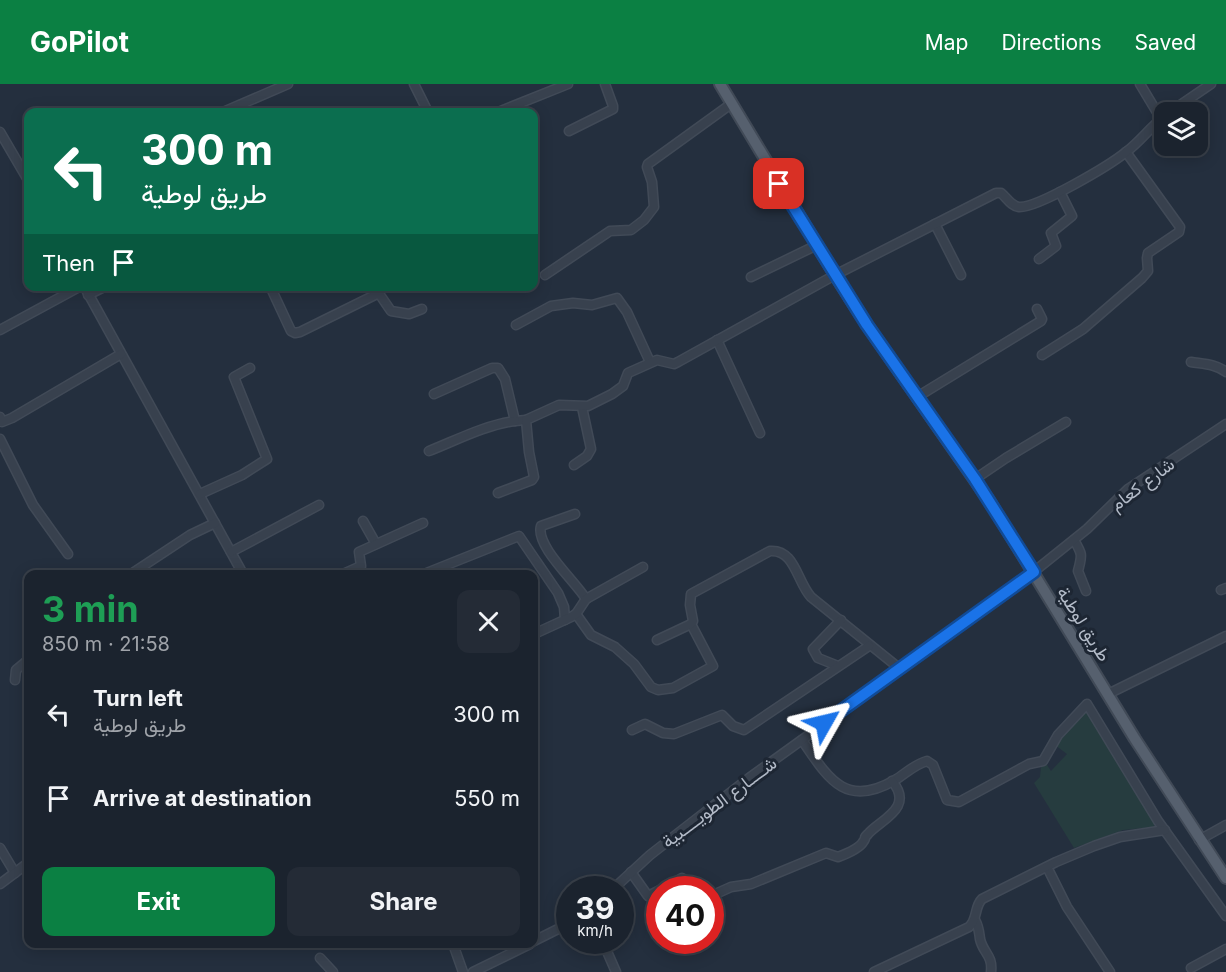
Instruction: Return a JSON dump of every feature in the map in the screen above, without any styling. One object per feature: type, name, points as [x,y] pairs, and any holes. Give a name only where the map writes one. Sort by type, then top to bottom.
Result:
[{"type":"main road","name":"طريق لوطية","points":[[720,84],[816,245],[917,397],[975,479],[1108,694],[1226,878]]},
{"type":"street","points":[[234,108],[288,84]]},
{"type":"street","points":[[414,84],[426,108]]},
{"type":"street","points":[[508,108],[568,84]]},
{"type":"street","points":[[569,131],[613,109],[605,84]]},
{"type":"street","points":[[1140,84],[1154,106]]},
{"type":"street","points":[[1185,102],[1211,84]]},
{"type":"street","points":[[545,275],[610,231],[627,231],[644,220],[654,207],[648,164],[731,104]]},
{"type":"street","points":[[429,451],[504,423],[526,420],[559,405],[582,407],[612,394],[623,386],[628,373],[657,360],[674,364],[835,274],[998,192],[1012,204],[1021,207],[1060,192],[1126,152],[1154,126]]},
{"type":"street","points":[[0,132],[24,173]]},
{"type":"street","points":[[1042,355],[1083,329],[1142,278],[1148,271],[1148,253],[1179,232],[1180,227],[1126,152]]},
{"type":"street","points":[[1040,259],[1056,246],[1051,232],[1072,216],[1060,192]]},
{"type":"street","points":[[935,224],[962,275]]},
{"type":"street","points":[[751,277],[816,245]]},
{"type":"street","points":[[0,330],[81,291]]},
{"type":"street","points":[[86,291],[241,570]]},
{"type":"street","points":[[272,291],[291,331],[295,333],[377,294],[380,294],[391,311],[407,314],[422,309]]},
{"type":"street","points":[[516,325],[551,306],[573,303],[592,305],[617,298],[627,312],[650,362]]},
{"type":"street","points":[[917,397],[1041,321],[1037,309]]},
{"type":"street","points":[[717,340],[760,433]]},
{"type":"street","points":[[1,421],[12,418],[121,354]]},
{"type":"street","points":[[1191,362],[1221,368],[1226,372]]},
{"type":"street","points":[[200,494],[242,475],[267,459],[234,377],[249,368]]},
{"type":"street","points":[[434,394],[492,368],[498,368],[505,379],[515,421]]},
{"type":"street","points":[[574,465],[587,456],[591,449],[582,407]]},
{"type":"street","points":[[498,493],[532,480],[534,477],[526,420]]},
{"type":"street","points":[[975,479],[1066,422]]},
{"type":"street","name":"شارع كعام","points":[[1034,572],[1074,540],[1128,489],[1226,423]]},
{"type":"street","points":[[0,439],[33,505],[68,554]]},
{"type":"street","points":[[231,552],[319,505]]},
{"type":"street","points":[[575,514],[548,522],[541,526],[539,532],[551,554],[586,599]]},
{"type":"street","points":[[363,521],[376,543]]},
{"type":"street","points":[[137,570],[190,535],[215,523]]},
{"type":"street","points":[[352,570],[361,566],[358,552],[423,523]]},
{"type":"street","points":[[434,570],[519,536],[558,593],[564,607],[565,620]]},
{"type":"street","points":[[1074,540],[1082,552],[1078,571],[1086,591]]},
{"type":"street","points":[[576,614],[591,635],[615,647],[633,664],[651,687],[658,690],[673,688],[713,666],[691,624],[693,621],[691,594],[770,551],[774,551],[786,555],[795,567],[806,591],[869,646],[899,668]]},
{"type":"street","points":[[538,632],[576,614],[586,599],[643,567]]},
{"type":"street","name":"شــــارع الطويــــبية","points":[[627,876],[650,855],[802,740],[1034,572]]},
{"type":"street","points":[[838,666],[818,658],[813,649],[841,620]]},
{"type":"street","points":[[657,640],[691,624]]},
{"type":"street","points":[[1108,694],[1226,636]]},
{"type":"street","points":[[632,730],[645,724],[663,733],[674,734],[722,715],[733,726],[744,730],[869,646]]},
{"type":"street","points":[[15,680],[16,670],[24,663]]},
{"type":"street","points":[[802,740],[820,768],[837,784],[847,789],[867,792],[929,761],[933,765],[947,800],[959,802],[1029,764],[1041,762],[1046,758],[1058,735],[1087,704],[1136,787],[1226,916]]},
{"type":"street","points":[[724,890],[731,887],[752,884],[826,853],[838,857],[862,844],[866,836],[892,816],[897,807],[898,794],[892,781]]},
{"type":"street","points":[[1200,840],[1226,825]]},
{"type":"street","points":[[873,972],[971,926],[975,920],[978,902],[982,898],[1112,839],[1165,830]]},
{"type":"street","points":[[0,848],[15,873]]},
{"type":"street","points":[[0,884],[24,866]]},
{"type":"street","points":[[1047,867],[1077,924],[1110,972]]},
{"type":"street","points":[[631,872],[646,893]]},
{"type":"street","points":[[975,920],[980,932],[980,940],[991,961],[991,972]]},
{"type":"street","points":[[538,939],[556,929]]},
{"type":"street","points":[[454,948],[463,972]]},
{"type":"street","points":[[473,972],[520,948]]},
{"type":"street","points":[[1191,968],[1226,949]]},
{"type":"street","points":[[608,954],[616,972]]},
{"type":"street","points":[[320,958],[333,972]]},
{"type":"green space","points":[[1087,705],[1156,823],[1153,827],[1123,830],[1074,848],[1034,783],[1040,777],[1041,767],[1045,762],[1051,771],[1067,754],[1055,745]]},
{"type":"route","points":[[779,184],[867,325],[975,479],[1034,572],[824,723]]}]
